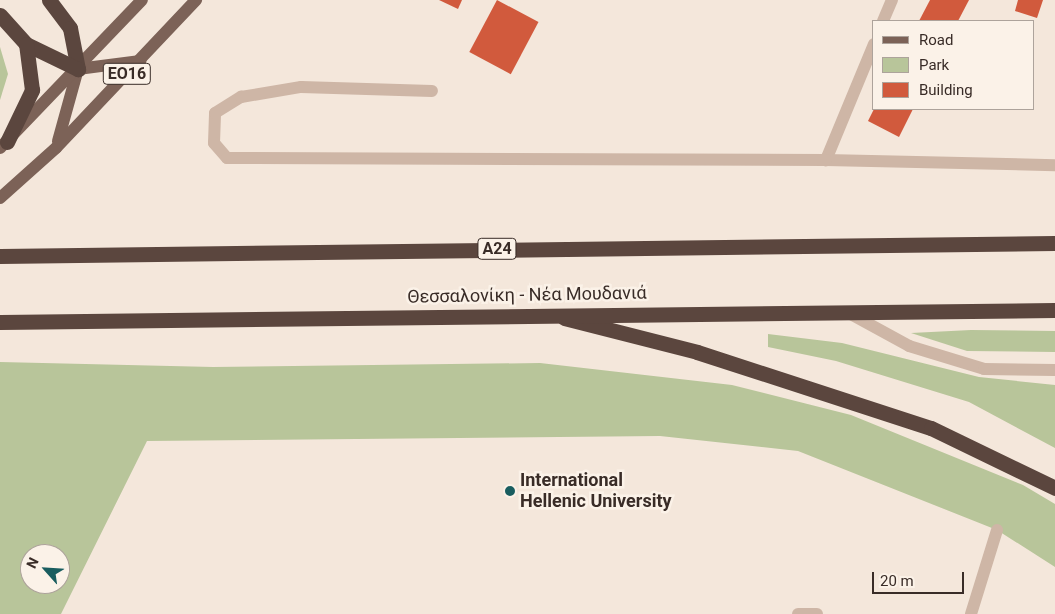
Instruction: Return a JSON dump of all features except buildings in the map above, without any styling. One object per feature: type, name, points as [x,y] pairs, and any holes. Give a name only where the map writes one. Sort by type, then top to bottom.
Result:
[{"type":"highway","points":[[49,0],[70,28],[78,69]]},
{"type":"highway","points":[[0,15],[26,44],[78,69]]},
{"type":"highway","points":[[4,145],[32,90],[26,44]]},
{"type":"highway","points":[[995,242],[1055,233]]},
{"type":"highway","name":"Α24","points":[[0,256],[995,242],[1055,243]]},
{"type":"highway","name":"Θεσσαλονίκη - Νέα Μουδανιά","points":[[0,322],[543,312],[1055,310]]},
{"type":"highway","points":[[543,312],[696,352],[931,428],[1055,488]]},
{"type":"main road","name":"ΕΟ16","points":[[4,145],[142,0]]},
{"type":"main road","name":"ΕΟ16","points":[[3,196],[56,148],[196,0]]},
{"type":"main road","points":[[56,148],[70,111],[78,69],[140,60]]},
{"type":"street","points":[[883,20],[892,0]]},
{"type":"street","points":[[826,160],[872,49]]},
{"type":"street","points":[[432,91],[301,87],[241,97],[215,113],[214,143],[227,158],[826,160],[1055,165]]},
{"type":"street","points":[[843,310],[909,346],[984,369],[1055,370]]},
{"type":"street","points":[[970,614],[996,530]]},
{"type":"street","points":[[798,614],[817,614]]},
{"type":"green space","points":[[0,47],[8,74],[0,100]]},
{"type":"green space","points":[[971,330],[1055,331],[1055,352],[967,351],[911,333]]},
{"type":"green space","points":[[768,334],[842,343],[979,377],[1055,385],[1055,448],[969,402],[836,361],[768,347]]},
{"type":"green space","points":[[0,362],[213,367],[540,363],[732,385],[851,415],[1023,485],[1055,504],[1055,567],[997,530],[798,451],[660,436],[147,441],[61,614],[0,614]]},
{"type":"place","name":"International Hellenic University","points":[[510,491]]}]
